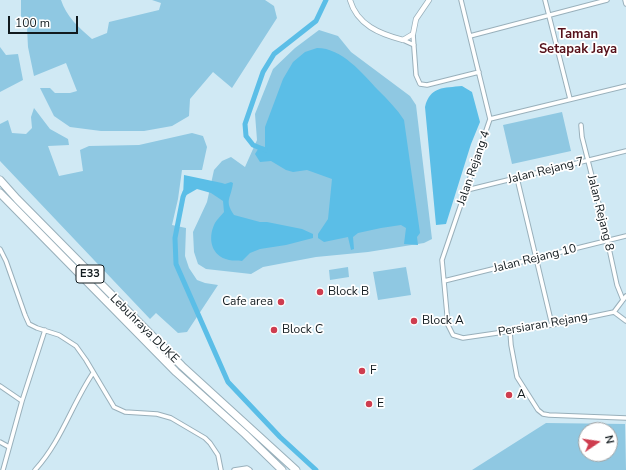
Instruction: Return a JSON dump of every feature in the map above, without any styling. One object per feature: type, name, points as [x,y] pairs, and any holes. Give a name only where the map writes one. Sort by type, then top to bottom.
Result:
[{"type":"highway","name":"Lebuhraya DUKE","points":[[0,180],[182,366],[296,470]]},
{"type":"highway","name":"Lebuhraya DUKE","points":[[0,193],[176,372],[245,434],[282,470]]},
{"type":"street","points":[[350,0],[353,10],[366,25],[384,34],[414,45]]},
{"type":"street","points":[[429,0],[416,19],[413,34],[416,74],[420,84],[427,85],[479,72]]},
{"type":"street","name":"Jalan Rejang 4","points":[[453,335],[448,325],[443,256],[467,190],[490,119],[461,0]]},
{"type":"street","points":[[545,0],[570,99]]},
{"type":"street","points":[[470,36],[607,0]]},
{"type":"street","points":[[625,0],[626,4]]},
{"type":"street","points":[[403,40],[413,34]]},
{"type":"street","points":[[490,119],[626,86]]},
{"type":"street","name":"Jalan Rejang 8","points":[[581,125],[587,160],[608,240],[617,285],[623,300]]},
{"type":"street","name":"Jalan Rejang 7","points":[[467,190],[626,151]]},
{"type":"street","points":[[517,178],[552,325]]},
{"type":"street","name":"Jalan Rejang 10","points":[[444,282],[626,236]]},
{"type":"street","points":[[0,249],[6,261],[25,315],[30,324],[37,328],[59,335],[76,346],[114,407],[125,412],[157,414],[171,418],[205,438],[218,454],[221,470]]},
{"type":"street","points":[[443,272],[452,279]]},
{"type":"street","points":[[626,296],[614,312],[626,321]]},
{"type":"street","name":"Persiaran Rejang","points":[[453,335],[463,338],[552,325],[614,312]]},
{"type":"street","points":[[3,470],[22,401],[45,330]]},
{"type":"street","points":[[510,331],[511,346],[517,377],[540,412],[550,416],[626,418]]},
{"type":"street","points":[[35,470],[42,463],[70,417],[85,385],[93,373]]},
{"type":"street","points":[[0,386],[22,401]]},
{"type":"street","points":[[0,442],[9,447]]},
{"type":"street","points":[[0,459],[4,462]]},
{"type":"street","points":[[234,470],[246,468],[250,470]]},
{"type":"shaded area","points":[[21,0],[61,0],[66,11],[78,26],[92,39],[107,33],[109,22],[159,10],[161,3],[152,0],[265,0],[274,6],[277,18],[232,88],[213,72],[190,99],[189,116],[172,126],[144,131],[101,131],[70,127],[54,116],[40,88],[50,88],[55,93],[70,93],[77,91],[66,63],[34,76],[28,47],[27,28],[21,16]]},
{"type":"shaded area","points":[[319,30],[338,36],[351,52],[410,96],[416,105],[432,239],[424,243],[368,252],[316,257],[263,267],[251,274],[206,269],[198,264],[194,252],[193,232],[207,202],[214,170],[222,161],[231,157],[245,167],[257,140],[255,114],[273,69],[295,48]]},
{"type":"shaded area","points":[[0,47],[6,55],[18,54],[23,80],[0,92]]},
{"type":"shaded area","points":[[317,48],[335,52],[351,63],[389,101],[404,120],[420,233],[417,237],[418,245],[404,244],[406,228],[401,225],[358,233],[353,237],[354,249],[351,250],[348,237],[324,242],[318,238],[318,234],[328,219],[332,179],[307,170],[293,172],[286,170],[271,161],[260,162],[255,154],[260,146],[265,147],[265,127],[283,79],[293,62],[305,52]]},
{"type":"shaded area","points":[[462,86],[472,92],[480,122],[471,144],[446,224],[436,225],[425,107],[430,95],[439,89]]},
{"type":"shaded area","points":[[34,108],[50,129],[68,139],[69,145],[48,146],[59,176],[83,171],[80,150],[89,146],[139,145],[192,133],[203,136],[207,147],[202,170],[182,170],[178,199],[172,225],[186,228],[185,256],[189,268],[197,280],[218,285],[187,332],[178,333],[156,313],[150,319],[0,161],[0,124],[8,120],[12,133],[26,134],[32,128],[31,117]]},
{"type":"shaded area","points":[[562,112],[571,151],[512,164],[503,125]]},
{"type":"shaded area","points":[[184,175],[225,184],[231,182],[233,183],[229,206],[234,215],[260,222],[302,229],[313,234],[313,238],[286,245],[260,249],[250,253],[242,261],[223,258],[218,255],[212,246],[211,236],[215,223],[224,212],[223,201],[211,193],[197,189],[183,197]]},
{"type":"shaded area","points":[[348,267],[349,277],[330,280],[329,270]]},
{"type":"shaded area","points":[[406,267],[411,295],[378,300],[373,272]]},
{"type":"shaded area","points":[[546,423],[578,423],[578,462],[618,462],[618,424],[625,424],[626,470],[472,470]]},
{"type":"waterway","points":[[265,150],[253,145],[246,136],[245,124],[263,72],[274,54],[316,21],[326,0]]},
{"type":"waterway","points":[[185,192],[175,238],[176,264],[228,382],[280,437],[316,470]]},
{"type":"place","name":"Block B","points":[[320,292]]},
{"type":"place","name":"Cafe area","points":[[281,302]]},
{"type":"place","name":"Block A","points":[[414,321]]},
{"type":"place","name":"Block C","points":[[274,330]]},
{"type":"place","name":"F","points":[[362,371]]},
{"type":"place","name":"A","points":[[509,395]]},
{"type":"place","name":"E","points":[[369,404]]},
{"type":"district","name":"Taman Setapak Jaya","points":[[578,42]]}]
